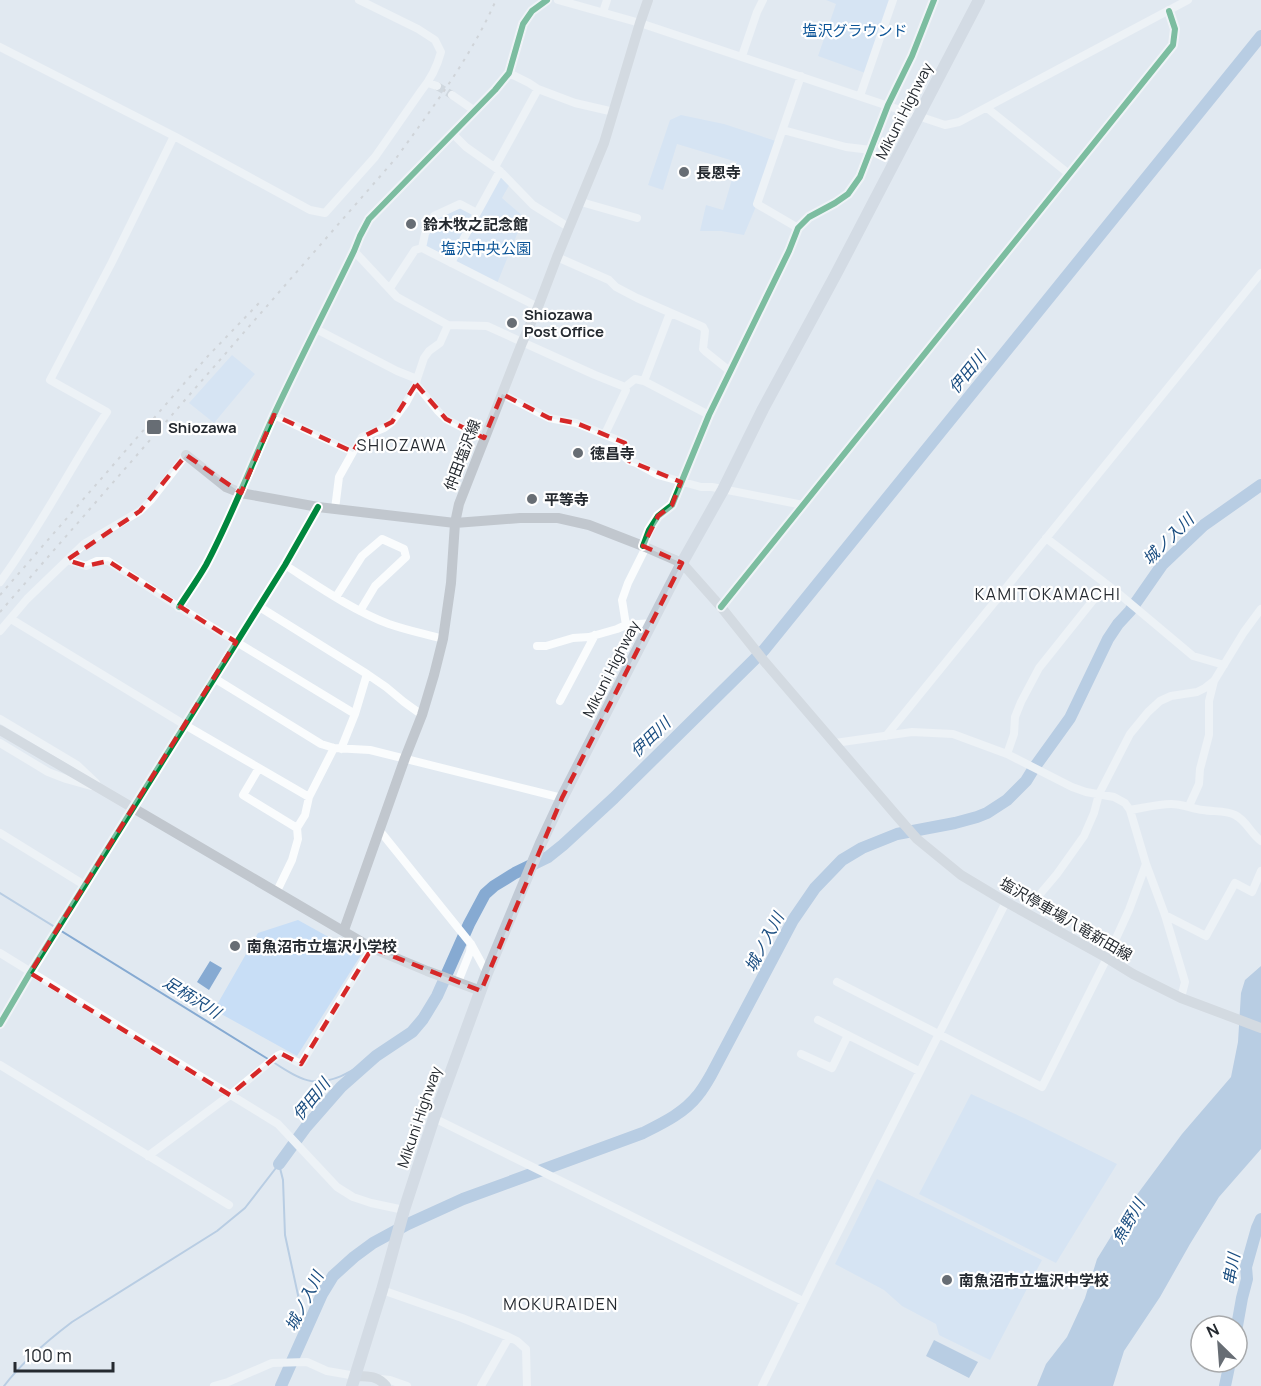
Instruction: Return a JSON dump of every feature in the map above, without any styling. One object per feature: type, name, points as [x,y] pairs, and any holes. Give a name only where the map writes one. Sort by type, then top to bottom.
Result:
[{"type":"highway","name":"Mikuni Highway","points":[[354,1381],[404,1210],[434,1118],[487,973],[541,843],[682,563],[723,490],[763,409],[979,0]]},
{"type":"main road","name":"仲田塩沢線","points":[[344,930],[435,675],[451,583],[455,523],[459,504],[604,143],[648,0]]},
{"type":"main road","points":[[186,455],[226,487],[241,493],[318,507],[455,523],[520,518],[558,518],[589,525],[682,563],[835,743]]},
{"type":"main road","points":[[0,730],[372,948],[481,991]]},
{"type":"main road","name":"塩沢停車場八竜新田線","points":[[835,743],[917,838],[961,875],[1006,903],[1180,998],[1261,1028]]},
{"type":"main road","points":[[354,1381],[371,1377],[383,1383]]},
{"type":"street","points":[[0,47],[174,136],[310,210],[325,213],[375,157],[428,83],[441,52],[435,40],[358,0]]},
{"type":"street","points":[[179,607],[205,567],[241,493],[274,415],[369,219],[509,73],[523,24],[532,11],[547,0]]},
{"type":"street","points":[[558,0],[640,22],[945,125],[959,122],[987,108],[1188,0]]},
{"type":"street","points":[[603,12],[607,0]]},
{"type":"street","points":[[742,56],[763,0]]},
{"type":"street","points":[[860,96],[893,0]]},
{"type":"street","points":[[626,625],[622,600],[645,547],[649,531],[658,516],[672,505],[709,415],[798,228],[809,217],[848,194],[860,177],[888,105],[912,56],[934,0]]},
{"type":"street","points":[[721,607],[1173,45],[1175,29],[1169,11]]},
{"type":"street","points":[[509,73],[538,89],[575,103],[614,112]]},
{"type":"street","points":[[798,228],[757,204],[801,76]]},
{"type":"street","points":[[428,83],[437,86]]},
{"type":"street","points":[[451,263],[538,89]]},
{"type":"street","points":[[452,95],[475,111]]},
{"type":"street","points":[[987,108],[1069,174]]},
{"type":"street","points":[[783,130],[846,147],[871,150]]},
{"type":"street","points":[[453,134],[466,147],[497,169],[533,205],[570,228]]},
{"type":"street","points":[[0,582],[20,554],[107,412],[50,380],[112,262],[174,136]]},
{"type":"street","points":[[581,202],[637,218]]},
{"type":"street","points":[[422,248],[425,234],[434,216],[460,204],[477,213]]},
{"type":"street","points":[[390,288],[415,250],[422,248],[538,308]]},
{"type":"street","points":[[354,251],[397,297],[448,325],[487,326],[625,387]]},
{"type":"street","points":[[557,257],[609,280],[670,314],[703,327],[705,331],[703,349],[730,372]]},
{"type":"street","points":[[886,736],[1261,273]]},
{"type":"street","points":[[644,381],[670,314]]},
{"type":"street","points":[[335,509],[339,477],[362,437],[392,422],[406,403],[424,358],[440,343],[448,325]]},
{"type":"street","points":[[316,329],[416,381],[446,419],[484,439]]},
{"type":"street","points":[[625,387],[635,380],[644,381],[709,415]]},
{"type":"street","points":[[605,434],[626,390],[625,387]]},
{"type":"street","points":[[502,394],[549,418],[576,423],[625,443],[623,455],[629,461],[658,476],[803,505]]},
{"type":"street","points":[[274,415],[353,452]]},
{"type":"street","points":[[0,631],[27,599],[90,540],[140,511],[186,455]]},
{"type":"street","points":[[0,1024],[285,565],[318,507]]},
{"type":"street","points":[[1046,538],[1106,584],[1192,656],[1224,665]]},
{"type":"street","points":[[336,597],[362,555],[382,539],[404,549],[406,557],[375,586],[360,611]]},
{"type":"street","points":[[67,560],[86,566],[97,561],[108,561],[355,714]]},
{"type":"street","points":[[285,565],[360,611],[389,624],[443,639]]},
{"type":"street","points":[[1007,754],[1014,734],[1015,717],[1039,668],[1106,584]]},
{"type":"street","points":[[258,606],[367,674],[422,715]]},
{"type":"street","points":[[1189,806],[1199,784],[1200,769],[1209,735],[1209,701],[1214,681],[1261,609]]},
{"type":"street","points":[[11,619],[309,797]]},
{"type":"street","points":[[537,645],[546,646],[573,638],[589,637],[626,625],[652,623]]},
{"type":"street","points":[[560,701],[595,635]]},
{"type":"street","points":[[277,891],[292,860],[298,839],[297,828],[305,815],[309,797],[355,714],[367,674]]},
{"type":"street","points":[[214,678],[321,744],[338,748],[370,750],[562,798]]},
{"type":"street","points":[[1024,913],[1084,836],[1099,794],[1130,734],[1148,712],[1160,701],[1171,696],[1197,692],[1214,681]]},
{"type":"street","points":[[0,719],[77,765],[102,789]]},
{"type":"street","points":[[835,743],[912,732],[953,734],[1025,762],[1072,787],[1114,797],[1125,803],[1130,810],[1185,982],[1180,998]]},
{"type":"street","points":[[0,743],[48,772],[102,789]]},
{"type":"street","points":[[259,768],[243,795],[297,828]]},
{"type":"street","points":[[1130,810],[1170,804],[1235,814],[1261,841]]},
{"type":"street","points":[[380,831],[471,944],[487,973]]},
{"type":"street","points":[[0,833],[86,886]]},
{"type":"street","points":[[837,982],[1042,1087],[1107,958],[1129,910],[1146,864]]},
{"type":"street","points":[[1165,915],[1206,936],[1235,883],[1252,892],[1261,871]]},
{"type":"street","points":[[762,1386],[919,1071],[1006,903]]},
{"type":"street","points":[[458,982],[471,944]]},
{"type":"street","points":[[148,1156],[230,1095],[277,1056],[281,1054],[301,1064],[372,948]]},
{"type":"street","points":[[0,953],[278,1124],[337,1187],[353,1197],[404,1210]]},
{"type":"street","points":[[818,1020],[919,1071]]},
{"type":"street","points":[[801,1054],[832,1068],[848,1035]]},
{"type":"street","points":[[0,1065],[229,1205]]},
{"type":"street","points":[[434,1118],[803,1301]]},
{"type":"street","points":[[382,1290],[462,1317],[517,1341],[526,1349],[527,1386]]},
{"type":"street","points":[[481,1386],[508,1337]]},
{"type":"street","points":[[214,1386],[280,1362],[307,1362],[354,1381]]},
{"type":"street","points":[[383,1383],[390,1380],[407,1386]]},
{"type":"highlighted area","points":[[416,384],[446,419],[484,438],[502,394],[549,418],[576,423],[625,443],[623,455],[629,461],[681,482],[672,505],[658,516],[643,546],[682,563],[562,798],[481,991],[372,948],[301,1064],[280,1053],[230,1095],[30,973],[236,642],[108,561],[86,566],[67,560],[140,511],[186,455],[241,493],[274,415],[353,452],[362,437],[392,422]]},
{"type":"green space","name":"塩沢グラウンド","points":[[826,0],[893,0],[868,74],[818,56],[836,4]]},
{"type":"green space","points":[[681,115],[724,124],[779,142],[744,235],[721,231],[700,231],[706,205],[723,210],[737,162],[677,144],[663,190],[648,185],[670,120]]},
{"type":"green space","name":"塩沢中央公園","points":[[500,171],[511,182],[502,198],[524,217],[496,286],[422,248],[434,216],[460,204],[477,213]]},
{"type":"green space","points":[[232,355],[255,374],[214,423],[189,403]]},
{"type":"green space","points":[[298,920],[361,955],[297,1056],[214,1010],[258,933]]},
{"type":"green space","points":[[971,1094],[1117,1164],[1056,1263],[919,1194]]},
{"type":"green space","points":[[877,1179],[1042,1260],[990,1360],[939,1335],[936,1324],[902,1306],[884,1290],[835,1264]]},
{"type":"water","points":[[210,961],[222,968],[209,990],[197,982]]},
{"type":"water","name":"魚野川","points":[[1261,966],[1261,1149],[1219,1197],[1160,1297],[1124,1351],[1113,1386],[1037,1386],[1046,1364],[1067,1337],[1085,1298],[1097,1259],[1136,1196],[1182,1134],[1231,1077],[1238,1042],[1241,993],[1245,980]]},
{"type":"water","points":[[934,1340],[978,1362],[969,1378],[926,1356]]},
{"type":"waterway","name":"伊田川","points":[[279,1164],[306,1127],[341,1087],[376,1056],[412,1032],[423,1019],[437,996],[485,894],[515,873],[548,857],[563,845],[764,650],[1261,36]]},
{"type":"waterway","name":"城ノ入川","points":[[281,1386],[322,1294],[333,1276],[373,1243],[463,1199],[643,1133],[673,1117],[686,1107],[708,1080],[793,920],[815,888],[842,860],[862,848],[897,834],[977,817],[1007,800],[1026,781],[1070,718],[1108,639],[1162,565],[1204,525],[1261,485]]},
{"type":"waterway","name":"足柄沢川","points":[[0,893],[268,1059]]},
{"type":"waterway","name":"足柄沢川","points":[[273,1062],[301,1078],[320,1081],[337,1078],[376,1056]]},
{"type":"waterway","points":[[279,1164],[283,1180],[285,1235],[306,1332]]},
{"type":"waterway","name":"伊田川","points":[[4,1386],[19,1368],[72,1322],[217,1231],[245,1208],[279,1164]]},
{"type":"waterway","name":"串川","points":[[1239,1314],[1247,1279],[1246,1267],[1261,1219]]},
{"type":"waterway","name":"串川","points":[[1225,1386],[1228,1374]]},
{"type":"tunnel","points":[[437,86],[452,95]]},
{"type":"railway","points":[[0,612],[397,157],[463,62],[496,0]]},
{"type":"railway","points":[[0,595],[208,356],[261,301]]},
{"type":"cycle path","points":[[179,607],[215,547],[272,419],[369,219],[509,73],[523,24],[532,11],[547,0]]},
{"type":"cycle path","points":[[643,546],[658,516],[672,505],[709,415],[798,228],[809,217],[848,194],[860,177],[888,105],[912,56],[934,0]]},
{"type":"cycle path","points":[[721,607],[1173,45],[1175,29],[1169,11]]},
{"type":"cycle path","points":[[0,1024],[285,565],[318,507]]},
{"type":"place","name":"長恩寺","points":[[684,172]]},
{"type":"place","name":"鈴木牧之記念館","points":[[411,224]]},
{"type":"place","name":"Shiozawa Post Office","points":[[512,323]]},
{"type":"place","name":"Shiozawa","points":[[154,427]]},
{"type":"place","name":"徳昌寺","points":[[578,453]]},
{"type":"place","name":"平等寺","points":[[532,499]]},
{"type":"place","name":"南魚沼市立塩沢小学校","points":[[235,946]]},
{"type":"place","name":"南魚沼市立塩沢中学校","points":[[947,1280]]},
{"type":"district","name":"SHIOZAWA","points":[[402,445]]},
{"type":"district","name":"KAMITOKAMACHI","points":[[1048,594]]},
{"type":"district","name":"MOKURAIDEN","points":[[561,1304]]}]
